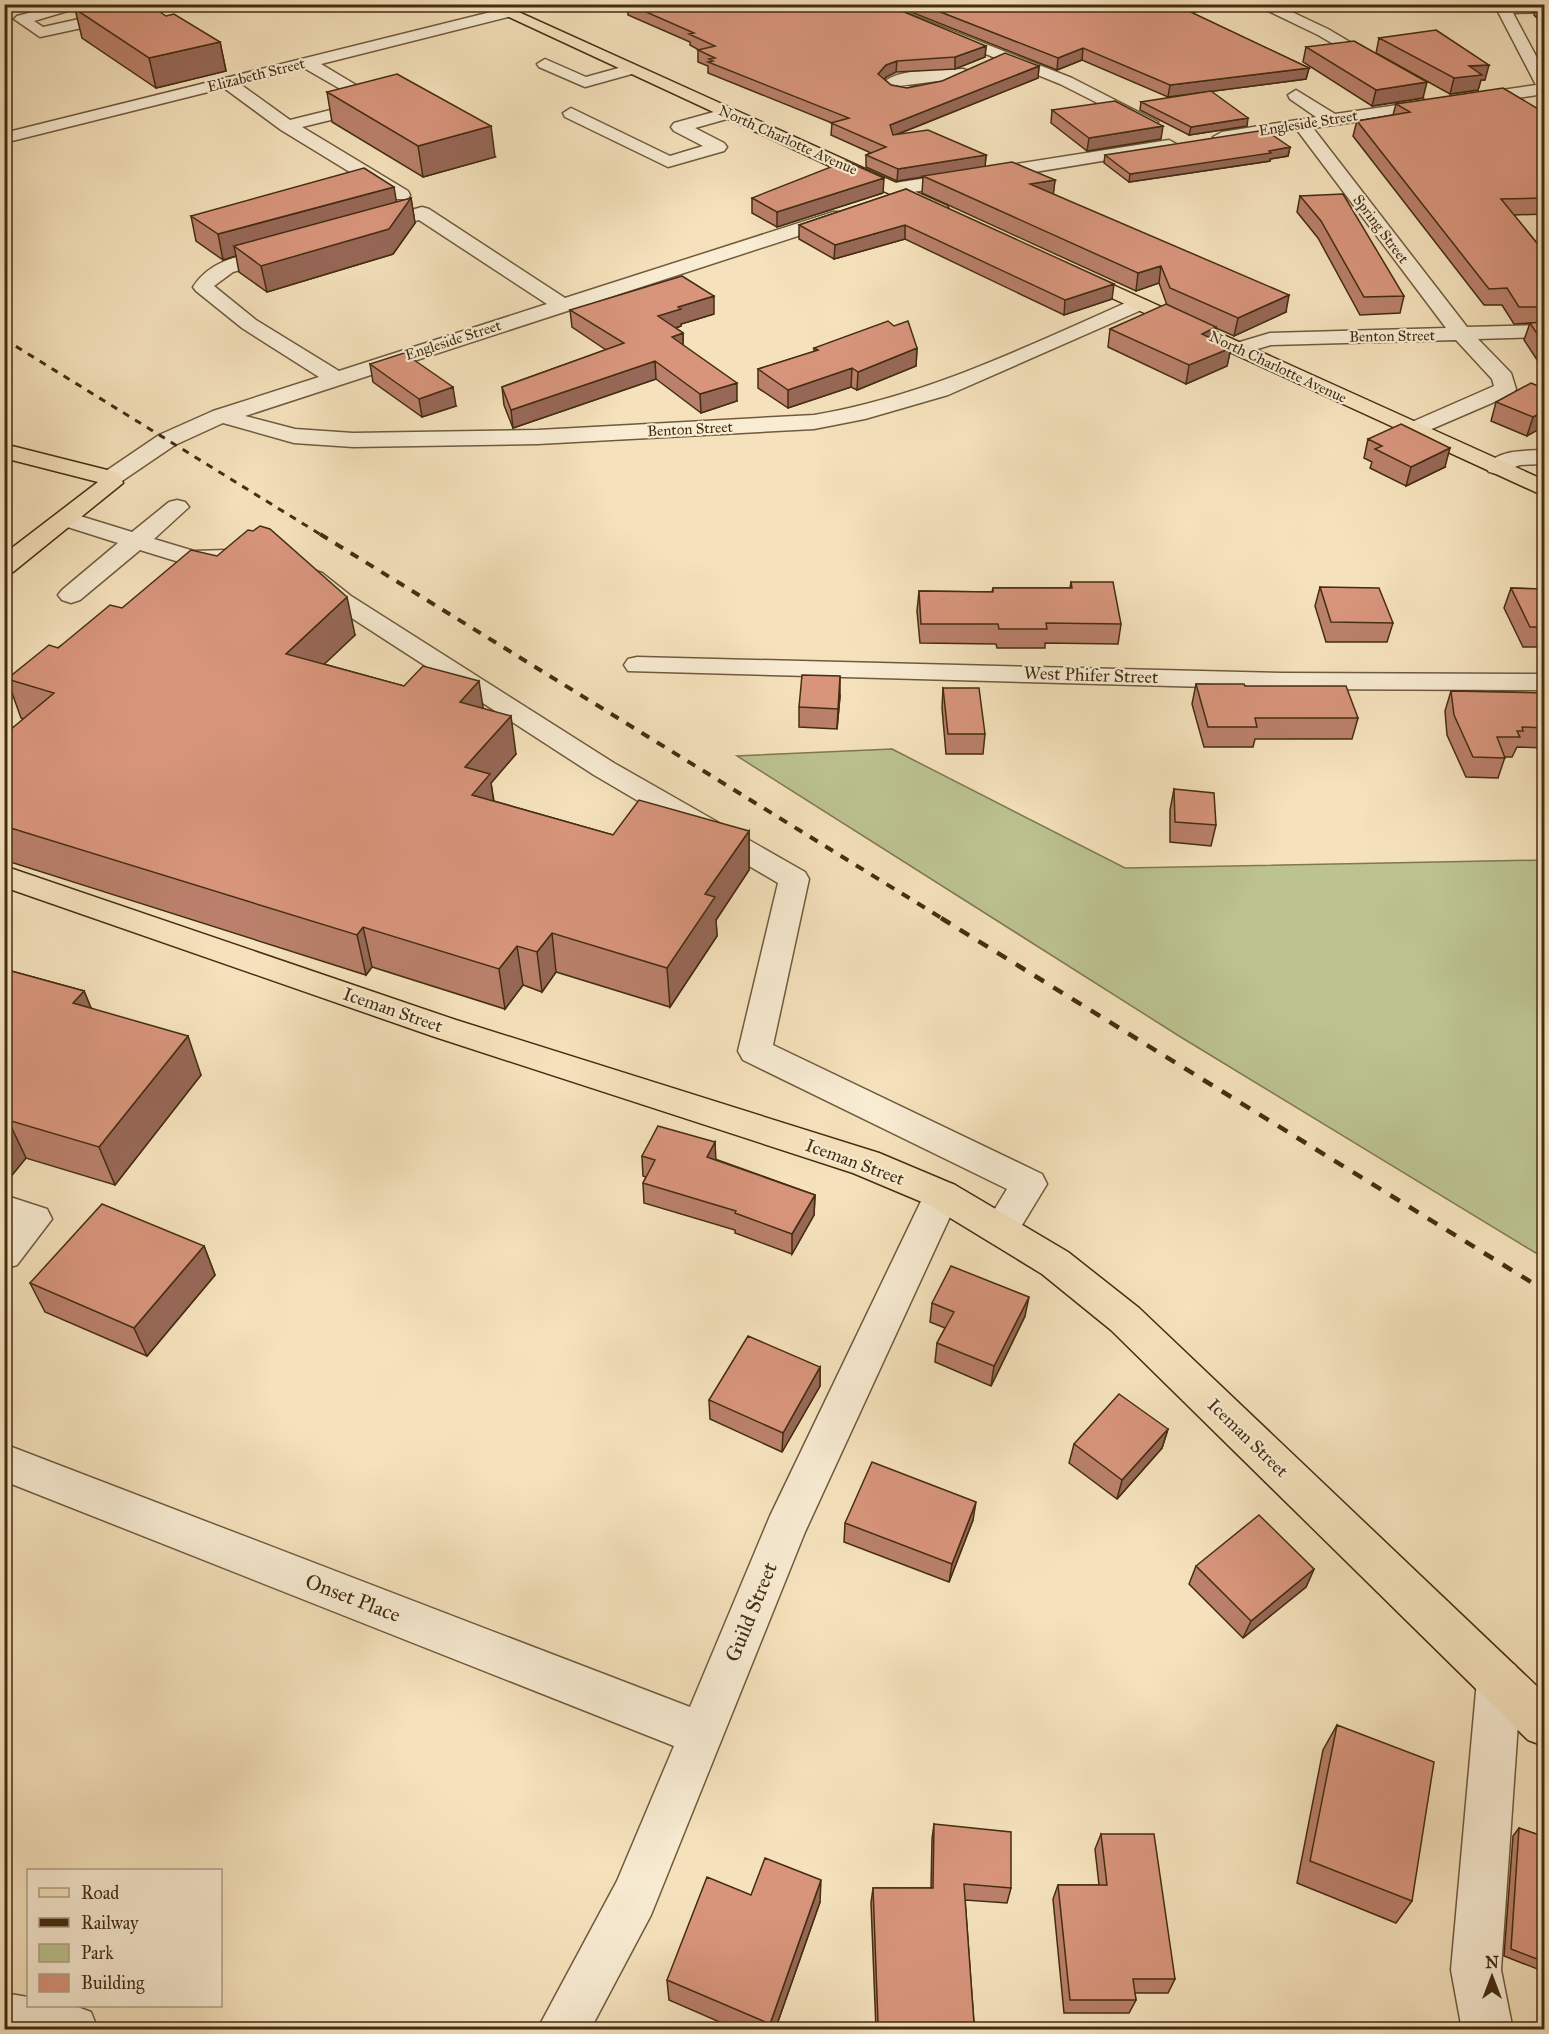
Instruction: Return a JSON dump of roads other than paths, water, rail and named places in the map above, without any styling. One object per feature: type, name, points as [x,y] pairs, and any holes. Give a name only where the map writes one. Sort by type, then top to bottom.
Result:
[{"type":"main road","name":"North Charlotte Avenue","points":[[488,4],[728,113],[894,195],[962,220]]},
{"type":"main road","name":"North Charlotte Avenue","points":[[1055,265],[1545,489]]},
{"type":"main road","points":[[4,451],[111,478]]},
{"type":"main road","name":"Engleside Street","points":[[4,567],[111,483],[111,478]]},
{"type":"main road","name":"Iceman Street","points":[[4,876],[444,1028],[866,1163],[942,1195],[1055,1263],[1125,1319],[1545,1724]]},
{"type":"street","points":[[84,4],[22,20],[40,32],[150,6],[170,4]]},
{"type":"street","points":[[869,4],[1087,91],[1187,143],[894,195]]},
{"type":"street","points":[[1261,4],[1323,32],[1395,72]]},
{"type":"street","points":[[1502,6],[1545,8]]},
{"type":"street","points":[[1502,6],[1545,87]]},
{"type":"street","name":"Elizabeth Street","points":[[4,138],[507,13]]},
{"type":"street","points":[[963,74],[1003,57]]},
{"type":"street","points":[[287,126],[378,103],[305,62]]},
{"type":"street","points":[[545,64],[585,82],[633,69]]},
{"type":"street","points":[[226,82],[287,126],[401,195]]},
{"type":"street","name":"Engleside Street","points":[[1210,139],[1545,87]]},
{"type":"street","points":[[1426,90],[1447,101]]},
{"type":"street","points":[[1296,95],[1331,119]]},
{"type":"street","points":[[571,113],[668,162],[718,147],[680,127],[728,113]]},
{"type":"street","name":"Spring Street","points":[[1301,124],[1462,334],[1503,378],[1505,389],[1413,430]]},
{"type":"street","name":"Engleside Street","points":[[111,478],[167,440],[222,416],[861,209]]},
{"type":"street","points":[[354,232],[422,213],[562,306]]},
{"type":"street","points":[[298,247],[231,266],[209,278],[203,287],[249,324],[335,378]]},
{"type":"street","name":"Benton Street","points":[[222,416],[294,436],[353,440],[538,437],[814,422],[855,417],[906,403],[962,383],[1138,304]]},
{"type":"street","name":"Benton Street","points":[[1240,348],[1270,339],[1545,331]]},
{"type":"street","points":[[1497,467],[1516,458],[1545,457]]},
{"type":"street","points":[[71,595],[177,507]]},
{"type":"street","points":[[67,519],[192,559],[258,554]]},
{"type":"street","points":[[167,581],[192,559]]},
{"type":"street","points":[[289,559],[342,601],[604,769],[794,879],[755,1051],[1029,1184],[1000,1230]]},
{"type":"street","name":"West Phifer Street","points":[[637,665],[1282,681],[1545,682]]},
{"type":"street","name":"Guild Street","points":[[562,2030],[634,1898],[785,1530],[942,1195]]},
{"type":"street","points":[[4,1209],[34,1219],[4,1254]]},
{"type":"street","name":"Onset Place","points":[[4,1462],[702,1734]]},
{"type":"street","points":[[1488,2030],[1476,1970],[1499,1680]]},
{"type":"street","points":[[4,2019],[73,2030]]},
{"type":"railway","points":[[4,339],[323,536]]},
{"type":"railway","points":[[320,534],[943,919]]},
{"type":"railway","points":[[941,918],[1544,1290]]}]
